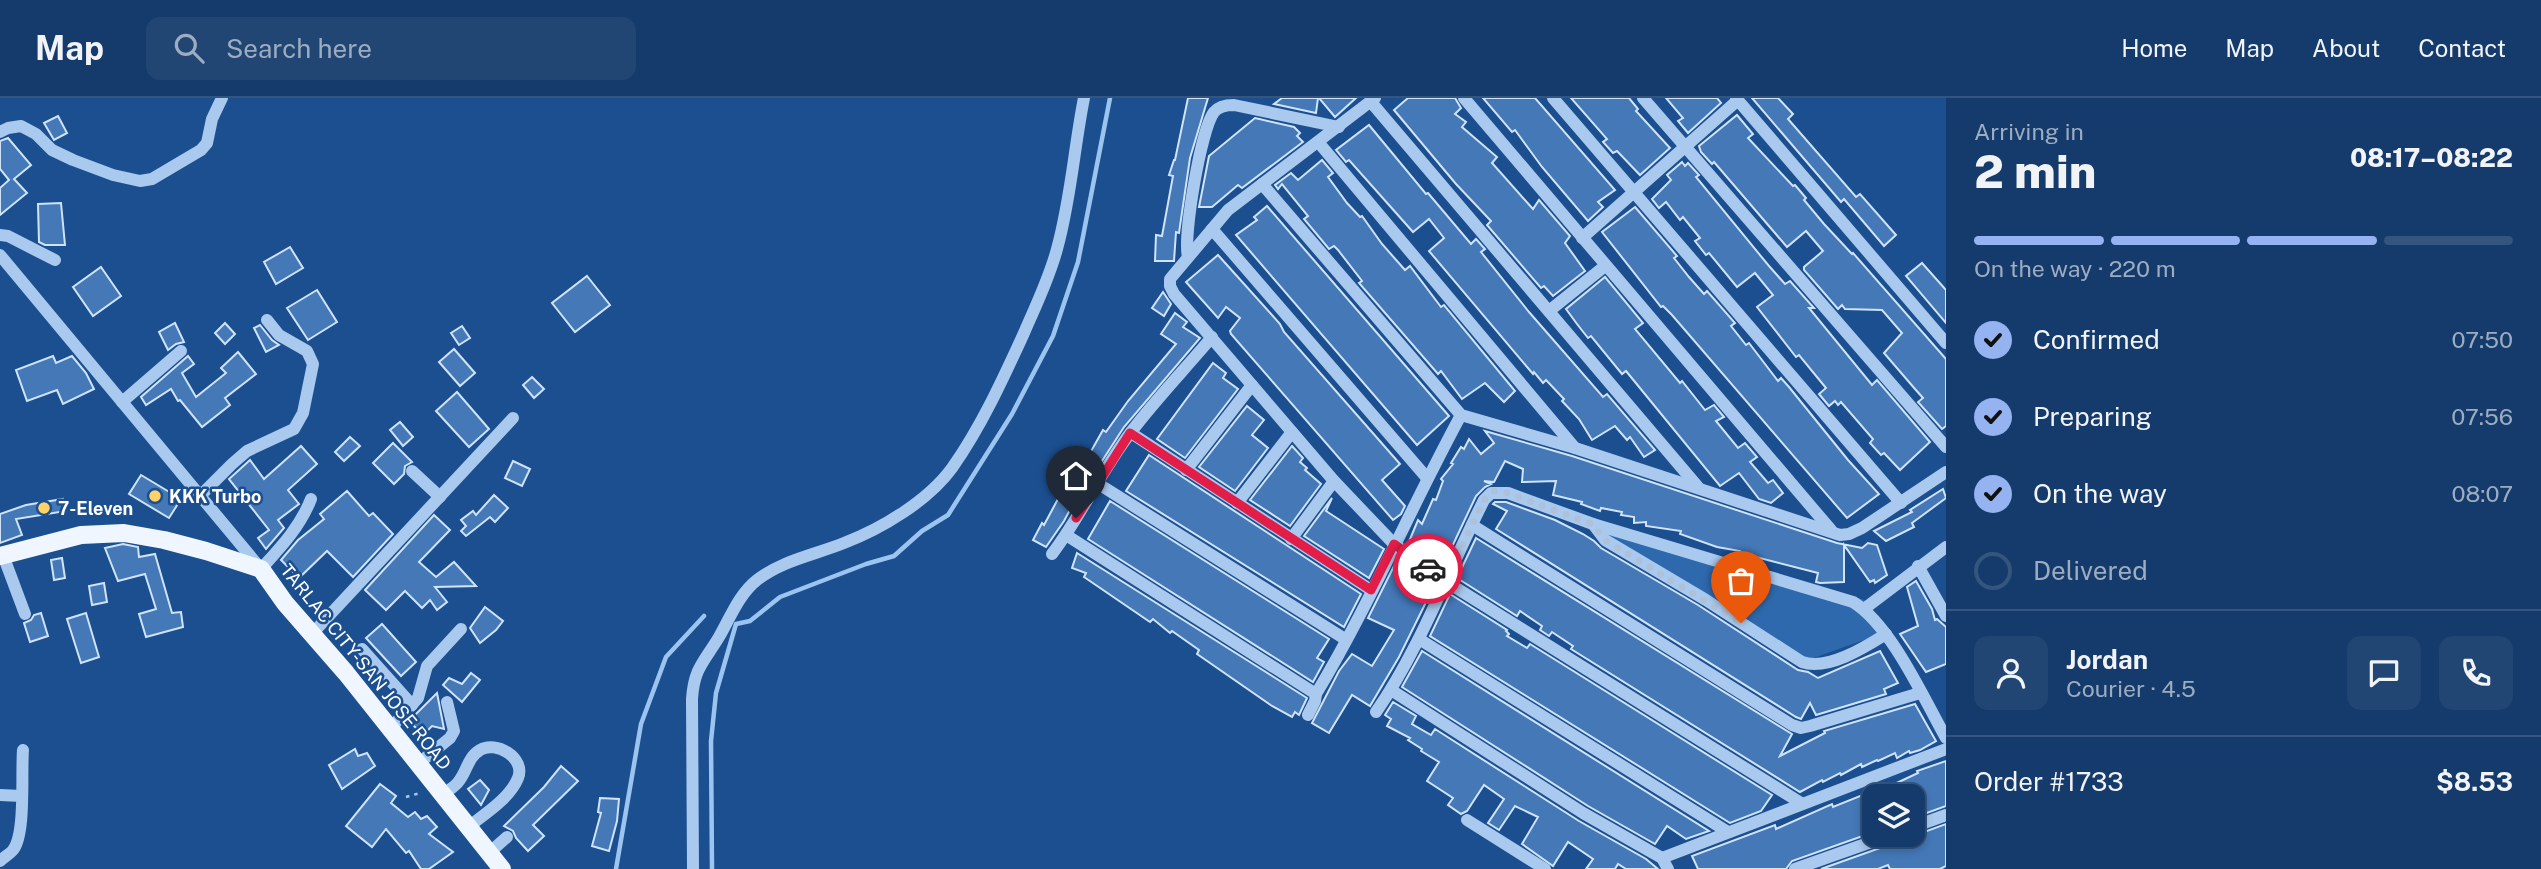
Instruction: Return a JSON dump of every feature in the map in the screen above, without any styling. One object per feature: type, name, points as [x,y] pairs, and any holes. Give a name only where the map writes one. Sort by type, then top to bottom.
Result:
[{"type":"main road","name":"TARLAC CITY-SAN JOSE ROAD","points":[[2,555],[81,535],[124,533],[164,540],[261,569],[311,635],[346,673],[502,869]]},
{"type":"street","points":[[0,132],[21,126],[36,134],[52,150],[73,160],[113,175],[140,181],[152,179],[201,150],[207,143],[212,119],[222,98]]},
{"type":"street","points":[[693,869],[692,699],[694,678],[699,666],[718,639],[735,607],[754,582],[776,568],[807,554],[862,536],[914,506],[950,470],[987,409],[1046,284],[1058,246],[1075,166],[1084,98]]},
{"type":"street","points":[[1464,98],[1831,531]]},
{"type":"street","points":[[1553,98],[1901,503]]},
{"type":"street","points":[[1643,98],[1946,447]]},
{"type":"street","points":[[1582,238],[1737,99],[1946,343]]},
{"type":"street","points":[[1698,488],[1373,100],[1228,210],[1170,279],[1170,286],[1252,385],[1334,481],[1394,544],[1445,582],[1801,803]]},
{"type":"street","points":[[1188,257],[1186,237],[1195,183],[1205,131],[1216,110],[1234,105],[1339,127]]},
{"type":"street","points":[[1319,143],[1575,448]]},
{"type":"street","points":[[1262,184],[1461,415],[1575,448],[1840,535],[1851,533],[1946,472]]},
{"type":"street","points":[[1212,229],[1427,478]]},
{"type":"street","points":[[0,235],[8,236],[55,260]]},
{"type":"street","points":[[0,255],[261,569],[288,540],[311,499]]},
{"type":"street","points":[[1549,312],[1605,266]]},
{"type":"street","points":[[200,496],[247,452],[294,429],[303,414],[313,364],[307,351],[279,335],[267,320]]},
{"type":"street","points":[[1052,554],[1130,433],[1212,337]]},
{"type":"street","points":[[122,402],[181,351]]},
{"type":"street","points":[[1186,470],[1252,385]]},
{"type":"street","points":[[1308,715],[1316,694],[1461,415]]},
{"type":"street","points":[[311,635],[513,418]]},
{"type":"street","points":[[1237,503],[1292,432]]},
{"type":"street","points":[[1130,433],[1371,590]]},
{"type":"street","points":[[412,471],[440,497]]},
{"type":"street","points":[[1291,538],[1334,481]]},
{"type":"street","points":[[1097,483],[1345,639]]},
{"type":"street","points":[[1376,712],[1419,639],[1484,500],[1494,491],[1518,496],[1592,524],[1840,598],[1864,609],[1886,634],[1946,738]]},
{"type":"street","points":[[1592,524],[1605,540],[1706,600],[1801,662],[1813,665],[1827,663],[1886,634]]},
{"type":"street","points":[[1472,525],[1792,725],[1801,728],[1810,726],[1920,692]]},
{"type":"street","points":[[1066,535],[1316,694]]},
{"type":"street","points":[[1864,609],[1946,547]]},
{"type":"street","points":[[2,555],[25,614]]},
{"type":"street","points":[[1918,566],[1946,616]]},
{"type":"street","points":[[390,729],[418,698],[427,666],[461,629]]},
{"type":"street","points":[[1419,639],[1728,832]]},
{"type":"street","points":[[362,649],[412,705]]},
{"type":"street","points":[[1391,690],[1665,863],[1728,832],[1946,749]]},
{"type":"street","points":[[418,764],[450,738],[454,731],[447,702]]},
{"type":"street","points":[[443,795],[461,779],[470,760],[482,748],[500,747],[516,760],[520,768],[518,778],[504,796],[468,827]]},
{"type":"street","points":[[0,860],[14,849],[21,833],[23,750]]},
{"type":"street","points":[[0,795],[21,796]]},
{"type":"street","points":[[1925,823],[1946,815]]},
{"type":"street","points":[[1467,820],[1545,869]]},
{"type":"street","points":[[489,853],[507,837]]},
{"type":"street","points":[[1795,869],[1862,845]]},
{"type":"shaded area","points":[[1575,517],[1868,601],[1884,633],[1802,662]]},
{"type":"building","points":[[1188,98],[1208,98],[1190,158],[1179,233],[1176,232],[1174,261],[1155,261],[1156,235],[1162,236],[1173,176],[1169,175],[1175,160]]},
{"type":"building","points":[[1282,98],[1318,98],[1316,113],[1274,104]]},
{"type":"building","points":[[1319,98],[1356,98],[1335,117]]},
{"type":"building","points":[[1408,98],[1455,98],[1461,108],[1455,114],[1466,122],[1462,127],[1497,157],[1492,163],[1533,209],[1539,200],[1570,236],[1565,243],[1585,271],[1553,296],[1544,286],[1541,288],[1487,225],[1491,221],[1394,110]]},
{"type":"building","points":[[1483,98],[1535,98],[1615,190],[1598,202],[1603,207],[1588,221],[1515,130],[1512,132]]},
{"type":"building","points":[[1571,98],[1629,98],[1638,109],[1636,111],[1670,148],[1640,175],[1617,151],[1613,153],[1603,142],[1607,139]]},
{"type":"building","points":[[1666,98],[1717,98],[1721,103],[1688,133],[1678,121],[1683,118]]},
{"type":"building","points":[[1752,98],[1778,98],[1793,114],[1788,119],[1856,197],[1860,194],[1896,235],[1884,246],[1844,199],[1841,202]]},
{"type":"building","points":[[1737,115],[1753,134],[1748,138],[1793,186],[1795,185],[1824,224],[1946,359],[1946,426],[1942,429],[1918,402],[1923,398],[1884,353],[1902,333],[1882,310],[1845,309],[1842,305],[1838,309],[1804,270],[1804,267],[1823,251],[1806,231],[1787,247],[1714,162],[1712,164],[1701,152],[1699,146]]},
{"type":"building","points":[[58,116],[67,133],[54,140],[44,123]]},
{"type":"building","points":[[1255,118],[1294,127],[1303,142],[1242,188],[1238,185],[1212,207],[1199,207],[1209,156]]},
{"type":"building","points":[[1369,125],[1471,244],[1476,239],[1485,249],[1481,252],[1529,312],[1603,397],[1607,394],[1655,450],[1644,457],[1630,437],[1627,440],[1615,426],[1592,440],[1579,419],[1562,401],[1564,399],[1546,380],[1543,383],[1534,372],[1533,374],[1429,251],[1444,238],[1429,219],[1413,232],[1349,160],[1346,162],[1336,150]]},
{"type":"building","points":[[8,138],[31,165],[14,179],[27,193],[0,215],[0,188],[9,180],[0,169],[0,141]]},
{"type":"building","points":[[1322,160],[1333,173],[1328,177],[1347,203],[1362,216],[1405,270],[1410,266],[1441,307],[1444,305],[1515,391],[1504,402],[1485,383],[1462,399],[1441,371],[1438,374],[1359,283],[1362,281],[1338,250],[1334,246],[1329,249],[1304,219],[1308,216],[1282,184],[1278,189],[1275,185],[1291,173],[1298,180]]},
{"type":"building","points":[[1682,162],[1685,166],[1688,163],[1699,175],[1696,177],[1785,284],[1790,281],[1814,308],[1809,308],[1872,385],[1877,380],[1930,442],[1900,470],[1870,443],[1873,439],[1841,402],[1838,405],[1835,401],[1829,406],[1819,394],[1826,388],[1799,355],[1796,357],[1757,307],[1773,295],[1755,273],[1737,287],[1709,253],[1706,255],[1695,241],[1700,238],[1683,217],[1680,220],[1666,202],[1659,208],[1652,199],[1671,180],[1667,175]]},
{"type":"building","points":[[61,203],[65,245],[45,245],[39,242],[38,204]]},
{"type":"building","points":[[1267,206],[1449,416],[1417,445],[1236,235],[1257,220],[1254,217]]},
{"type":"building","points":[[1635,207],[1677,256],[1674,258],[1689,277],[1704,294],[1707,291],[1735,323],[1731,326],[1746,345],[1749,343],[1778,381],[1781,378],[1879,494],[1847,518],[1672,315],[1661,307],[1602,232]]},
{"type":"building","points":[[290,247],[303,268],[276,284],[264,262]]},
{"type":"building","points":[[1218,255],[1400,464],[1382,480],[1405,506],[1401,514],[1393,520],[1231,334],[1230,331],[1240,318],[1226,307],[1218,318],[1186,282]]},
{"type":"building","points":[[1922,263],[1946,290],[1946,323],[1906,276]]},
{"type":"building","points":[[101,267],[121,296],[93,316],[73,287]]},
{"type":"building","points":[[587,276],[610,305],[575,332],[552,303]]},
{"type":"building","points":[[1605,277],[1643,323],[1635,329],[1680,383],[1682,381],[1705,410],[1714,405],[1724,417],[1716,421],[1738,448],[1745,443],[1757,457],[1750,462],[1768,483],[1773,480],[1783,493],[1771,503],[1759,499],[1739,473],[1720,486],[1626,371],[1622,374],[1591,336],[1588,338],[1577,324],[1566,309]]},
{"type":"building","points":[[317,290],[337,322],[308,340],[287,308]]},
{"type":"building","points":[[1163,292],[1171,304],[1164,316],[1152,308]]},
{"type":"building","points":[[1175,313],[1187,322],[1183,327],[1200,338],[1124,427],[1046,547],[1033,540],[1066,484],[1085,462],[1103,430],[1106,432],[1176,344],[1161,334]]},
{"type":"building","points":[[175,323],[184,342],[168,350],[159,332]]},
{"type":"building","points":[[225,323],[235,334],[225,344],[215,333]]},
{"type":"building","points":[[260,325],[279,345],[266,352],[254,328]]},
{"type":"building","points":[[462,326],[470,338],[459,345],[451,333]]},
{"type":"building","points":[[454,349],[475,373],[460,386],[439,362]]},
{"type":"building","points":[[238,352],[256,374],[225,398],[230,405],[202,427],[180,400],[178,401],[171,389],[146,405],[141,397],[188,356],[194,364],[182,373],[196,397],[226,373],[221,368]]},
{"type":"building","points":[[53,356],[56,363],[72,356],[86,373],[94,389],[63,404],[57,390],[27,401],[16,370]]},
{"type":"building","points":[[1213,363],[1226,373],[1223,378],[1238,389],[1185,458],[1157,439]]},
{"type":"building","points":[[532,377],[544,389],[534,398],[523,385]]},
{"type":"building","points":[[457,392],[489,429],[469,447],[436,411]]},
{"type":"building","points":[[1247,406],[1264,420],[1252,435],[1268,448],[1235,491],[1199,467]]},
{"type":"building","points":[[400,422],[413,437],[403,446],[390,430]]},
{"type":"building","points":[[1485,431],[1572,456],[1837,543],[1862,548],[1868,543],[1877,545],[1887,575],[1875,583],[1874,580],[1870,582],[1844,545],[1844,582],[1816,582],[1818,573],[1752,556],[1740,556],[1740,551],[1717,547],[1680,534],[1681,531],[1646,526],[1646,522],[1634,523],[1634,517],[1621,515],[1622,512],[1601,508],[1600,511],[1581,504],[1582,502],[1553,495],[1556,481],[1522,482],[1523,469],[1505,461],[1494,482],[1484,481],[1491,484],[1476,496],[1442,568],[1408,544],[1418,520],[1422,524],[1433,499],[1436,500],[1443,481],[1441,479],[1453,464],[1451,463],[1461,447],[1464,449],[1469,439],[1481,454],[1494,443]]},
{"type":"building","points":[[350,437],[360,446],[344,461],[335,452]]},
{"type":"building","points":[[393,443],[412,462],[405,466],[404,474],[394,484],[373,463]]},
{"type":"building","points":[[301,446],[317,464],[288,490],[299,504],[278,520],[284,528],[266,549],[258,538],[269,530],[229,479],[250,460],[264,479]]},
{"type":"building","points":[[1292,446],[1303,458],[1300,462],[1307,468],[1305,470],[1321,484],[1290,526],[1250,500]]},
{"type":"building","points":[[1149,455],[1361,594],[1344,627],[1126,491]]},
{"type":"building","points":[[513,461],[530,469],[522,486],[505,478]]},
{"type":"building","name":"KKK Turbo","points":[[141,475],[181,499],[169,518],[129,494]]},
{"type":"building","points":[[1943,489],[1946,498],[1912,523],[1914,527],[1886,541],[1874,531],[1912,512],[1910,510]]},
{"type":"building","points":[[347,491],[369,516],[373,513],[393,534],[353,577],[327,551],[299,578],[281,560],[298,540],[324,519],[320,514]]},
{"type":"building","points":[[494,495],[508,508],[495,522],[490,517],[466,536],[461,531],[466,526],[461,520],[473,511],[476,515]]},
{"type":"building","points":[[1332,498],[1326,511],[1384,549],[1369,578],[1304,536]]},
{"type":"building","points":[[63,499],[66,511],[16,519],[22,535],[0,543],[0,514],[26,505]]},
{"type":"building","points":[[1110,501],[1329,639],[1317,658],[1324,662],[1313,682],[1088,539]]},
{"type":"building","points":[[1506,502],[1555,520],[1583,534],[1601,548],[1698,605],[1798,670],[1818,678],[1880,651],[1898,683],[1884,689],[1886,694],[1816,715],[1810,703],[1801,719],[1796,717],[1496,529],[1507,511],[1493,504]]},
{"type":"building","points":[[434,515],[450,530],[419,562],[436,577],[454,562],[476,586],[435,587],[447,602],[437,610],[430,600],[422,608],[405,591],[386,610],[365,590]]},
{"type":"building","points":[[1476,538],[1792,734],[1780,756],[1825,733],[1824,731],[1915,704],[1936,741],[1897,758],[1895,753],[1862,767],[1861,764],[1800,792],[1571,649],[1573,646],[1552,632],[1549,636],[1540,630],[1542,626],[1520,611],[1517,616],[1457,578]]},
{"type":"building","points":[[123,544],[138,547],[139,557],[155,554],[172,613],[181,612],[183,627],[146,637],[139,614],[156,609],[145,574],[118,581],[105,548]]},
{"type":"building","points":[[1077,553],[1307,698],[1299,715],[1295,712],[1292,717],[1272,706],[1197,654],[1199,650],[1172,631],[1170,633],[1153,619],[1150,622],[1084,577],[1086,573],[1072,568]]},
{"type":"building","points":[[62,558],[65,578],[54,580],[51,560]]},
{"type":"building","points":[[1398,558],[1435,584],[1399,657],[1370,706],[1352,695],[1329,733],[1312,723],[1339,671],[1352,654],[1372,666],[1394,630],[1368,618]]},
{"type":"building","points":[[1916,581],[1932,609],[1935,620],[1946,627],[1946,664],[1926,672],[1900,634],[1918,626],[1907,587]]},
{"type":"building","points":[[104,583],[107,602],[92,605],[89,586]]},
{"type":"building","points":[[1450,594],[1507,630],[1507,636],[1527,648],[1530,644],[1772,795],[1761,811],[1730,823],[1430,636]]},
{"type":"building","points":[[485,607],[503,621],[480,643],[470,628]]},
{"type":"building","points":[[41,613],[48,636],[30,642],[24,623]]},
{"type":"building","points":[[86,613],[99,657],[81,663],[67,619]]},
{"type":"building","points":[[382,624],[416,662],[401,676],[366,638]]},
{"type":"building","points":[[1422,651],[1709,831],[1686,839],[1667,826],[1655,844],[1588,806],[1402,687]]},
{"type":"building","points":[[471,673],[480,680],[462,702],[443,685],[449,678],[462,684]]},
{"type":"building","points":[[437,693],[444,729],[432,726],[423,735],[409,721]]},
{"type":"building","points":[[1393,702],[1416,716],[1412,724],[1431,735],[1435,729],[1658,869],[1626,869],[1618,864],[1615,869],[1586,869],[1593,859],[1568,842],[1553,866],[1522,844],[1538,817],[1515,806],[1499,830],[1488,823],[1504,799],[1484,785],[1467,811],[1461,814],[1448,805],[1453,798],[1427,781],[1439,762],[1421,751],[1422,749],[1408,740],[1410,738],[1387,726],[1391,719],[1385,715]]},
{"type":"building","points":[[355,749],[358,756],[367,753],[375,766],[342,789],[329,765]]},
{"type":"building","points":[[1946,761],[1946,806],[1925,814],[1925,784],[1894,784],[1918,773],[1917,771]]},
{"type":"building","points":[[561,766],[578,781],[533,825],[544,836],[528,851],[513,831],[504,826],[544,787]]},
{"type":"building","points":[[480,780],[489,790],[481,805],[468,789]]},
{"type":"building","points":[[380,784],[396,796],[391,803],[408,817],[415,812],[421,819],[427,816],[437,827],[429,834],[453,852],[429,869],[421,869],[409,851],[406,853],[386,829],[372,847],[346,826]]},
{"type":"building","points":[[1862,795],[1862,836],[1792,861],[1786,869],[1698,869],[1692,856],[1775,825],[1776,829],[1832,804],[1833,807]]},
{"type":"building","points":[[600,798],[619,799],[617,821],[609,851],[592,846],[601,813],[598,812]]},
{"type":"building","points":[[1946,824],[1946,866],[1940,869],[1890,869],[1888,865],[1878,869],[1821,869],[1883,847],[1925,847],[1925,832]]},
{"type":"waterway","points":[[712,869],[711,741],[716,693],[736,624],[750,621],[780,597],[894,556],[922,531],[948,515],[1012,414],[1053,336],[1078,262],[1110,98]]},
{"type":"waterway","points":[[616,869],[641,724],[666,657],[704,616]]},
{"type":"way so far","points":[[1428,569],[1445,582],[1484,500],[1494,491],[1508,493],[1592,524],[1605,540],[1741,623]]},
{"type":"place","name":"KKK Turbo","points":[[155,496]]},
{"type":"place","name":"7-Eleven","points":[[44,508]]},
{"type":"route","points":[[1076,518],[1130,433],[1371,590],[1394,544],[1428,569]]}]
